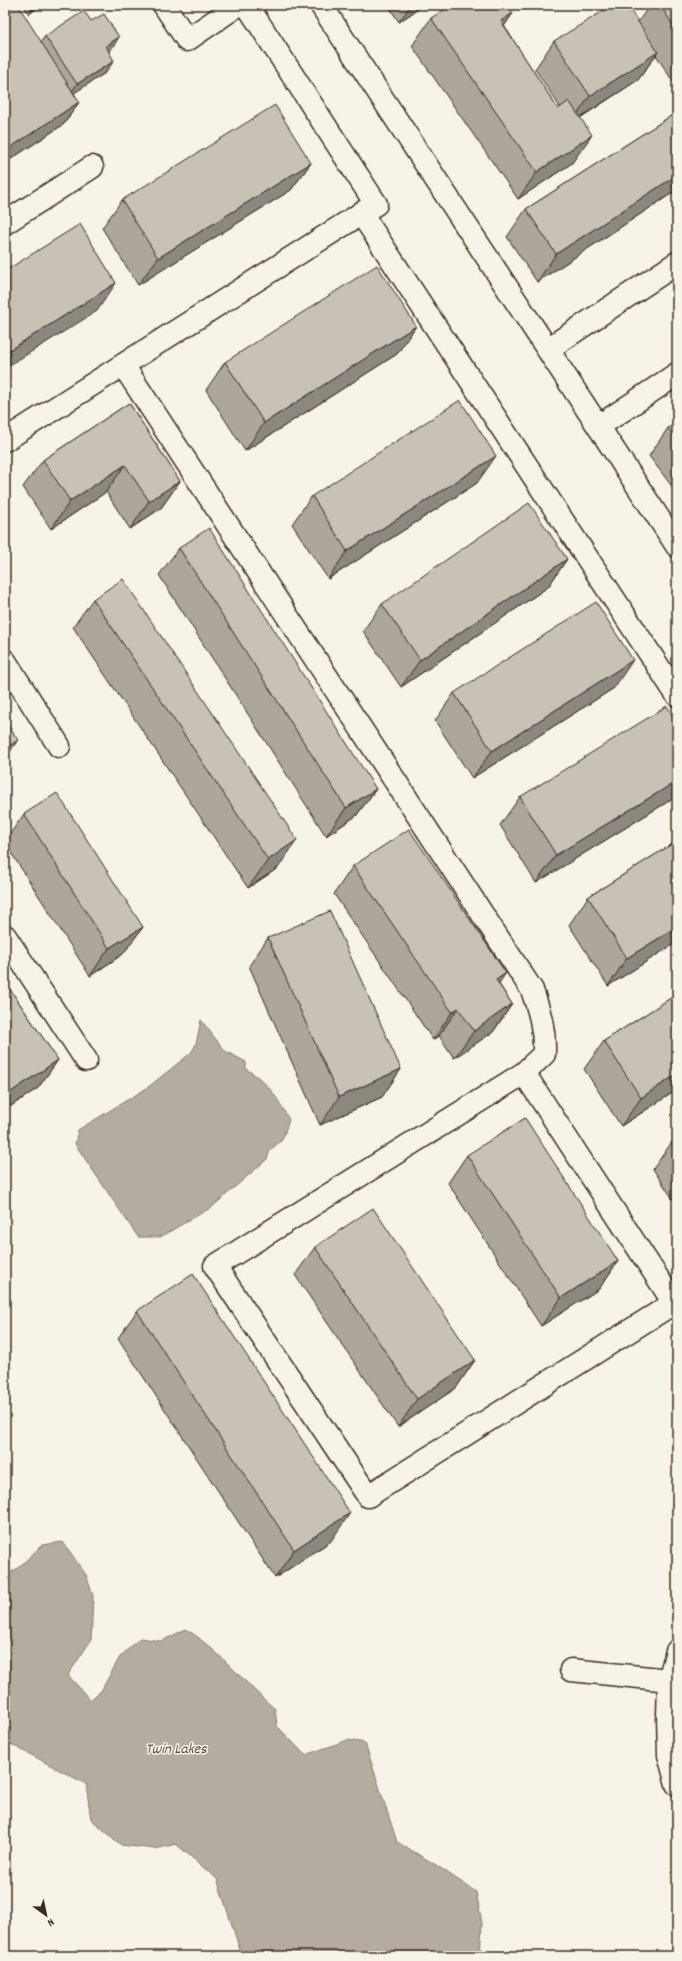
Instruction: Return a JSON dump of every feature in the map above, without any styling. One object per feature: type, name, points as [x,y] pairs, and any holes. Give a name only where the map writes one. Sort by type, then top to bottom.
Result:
[{"type":"street","points":[[164,5],[187,40],[238,5]]},
{"type":"street","points":[[5,440],[376,204],[247,5]]},
{"type":"street","points":[[321,5],[677,546]]},
{"type":"street","points":[[5,223],[92,167]]},
{"type":"street","points":[[361,213],[677,695]]},
{"type":"street","points":[[548,349],[677,263]]},
{"type":"street","points":[[123,365],[532,990],[540,1012],[545,1036],[544,1054],[524,1073],[215,1266],[368,1496],[675,1302],[524,1073]]},
{"type":"street","points":[[599,426],[677,374]]},
{"type":"street","points":[[5,661],[59,746]]},
{"type":"street","points":[[5,936],[86,1060]]},
{"type":"street","points":[[677,1651],[669,1680],[668,1716],[669,1755],[677,1784]]},
{"type":"street","points":[[571,1670],[669,1680]]},
{"type":"water","points":[[201,1020],[225,1051],[246,1062],[246,1069],[267,1085],[276,1097],[289,1120],[282,1140],[270,1150],[267,1159],[212,1207],[160,1237],[138,1237],[75,1144],[78,1130],[147,1088],[191,1053],[196,1044]]},
{"type":"water","name":"Twin Lakes","points":[[63,1542],[86,1575],[93,1596],[91,1640],[68,1675],[90,1700],[101,1691],[120,1657],[140,1638],[162,1641],[186,1629],[210,1647],[275,1709],[277,1726],[305,1755],[348,1740],[365,1743],[397,1842],[436,1865],[476,1892],[482,1923],[480,1956],[242,1956],[217,1879],[176,1844],[155,1849],[121,1845],[91,1819],[86,1784],[5,1741],[5,1576],[18,1568],[42,1545]]},
{"type":"building","points":[[5,5],[18,5],[79,102],[5,151]]},
{"type":"building","points":[[452,5],[507,5],[513,13],[501,21],[558,109],[569,101],[592,135],[537,172],[431,18]]},
{"type":"building","points":[[613,5],[627,5],[658,52],[590,96],[554,41]]},
{"type":"building","points":[[660,5],[677,5],[677,31]]},
{"type":"building","points":[[84,11],[91,21],[104,14],[119,37],[106,46],[114,61],[77,84],[45,36]]},
{"type":"building","points":[[275,105],[311,163],[158,258],[122,200]]},
{"type":"building","points":[[677,112],[677,175],[556,254],[526,209]]},
{"type":"building","points":[[80,224],[116,283],[5,353],[5,271]]},
{"type":"building","points":[[377,265],[416,326],[264,423],[225,362]]},
{"type":"building","points":[[460,400],[496,456],[347,551],[312,496]]},
{"type":"building","points":[[129,403],[180,481],[149,501],[125,465],[70,501],[43,460]]},
{"type":"building","points":[[677,423],[677,440],[668,428]]},
{"type":"building","points":[[529,503],[567,559],[420,660],[382,604]]},
{"type":"building","points":[[209,528],[376,789],[346,808],[179,548]]},
{"type":"building","points":[[123,579],[297,840],[268,860],[93,599]]},
{"type":"building","points":[[596,602],[633,660],[492,751],[454,693]]},
{"type":"building","points":[[667,706],[677,723],[677,781],[556,855],[520,797]]},
{"type":"building","points":[[5,721],[18,740],[5,749]]},
{"type":"building","points":[[57,793],[143,927],[109,948],[24,814]]},
{"type":"building","points":[[409,829],[506,973],[496,980],[512,1004],[474,1031],[458,1008],[452,1012],[353,866]]},
{"type":"building","points":[[677,841],[677,927],[627,958],[588,897]]},
{"type":"building","points":[[330,911],[401,1069],[339,1097],[268,938]]},
{"type":"building","points":[[5,982],[58,1060],[8,1094],[5,1089]]},
{"type":"building","points":[[677,994],[677,1074],[641,1098],[604,1041]]},
{"type":"building","points":[[525,1118],[618,1261],[561,1298],[467,1155]]},
{"type":"building","points":[[677,1138],[677,1148],[672,1142]]},
{"type":"building","points":[[373,1208],[475,1360],[417,1399],[315,1247]]},
{"type":"building","points":[[193,1274],[350,1513],[294,1550],[137,1311]]}]
